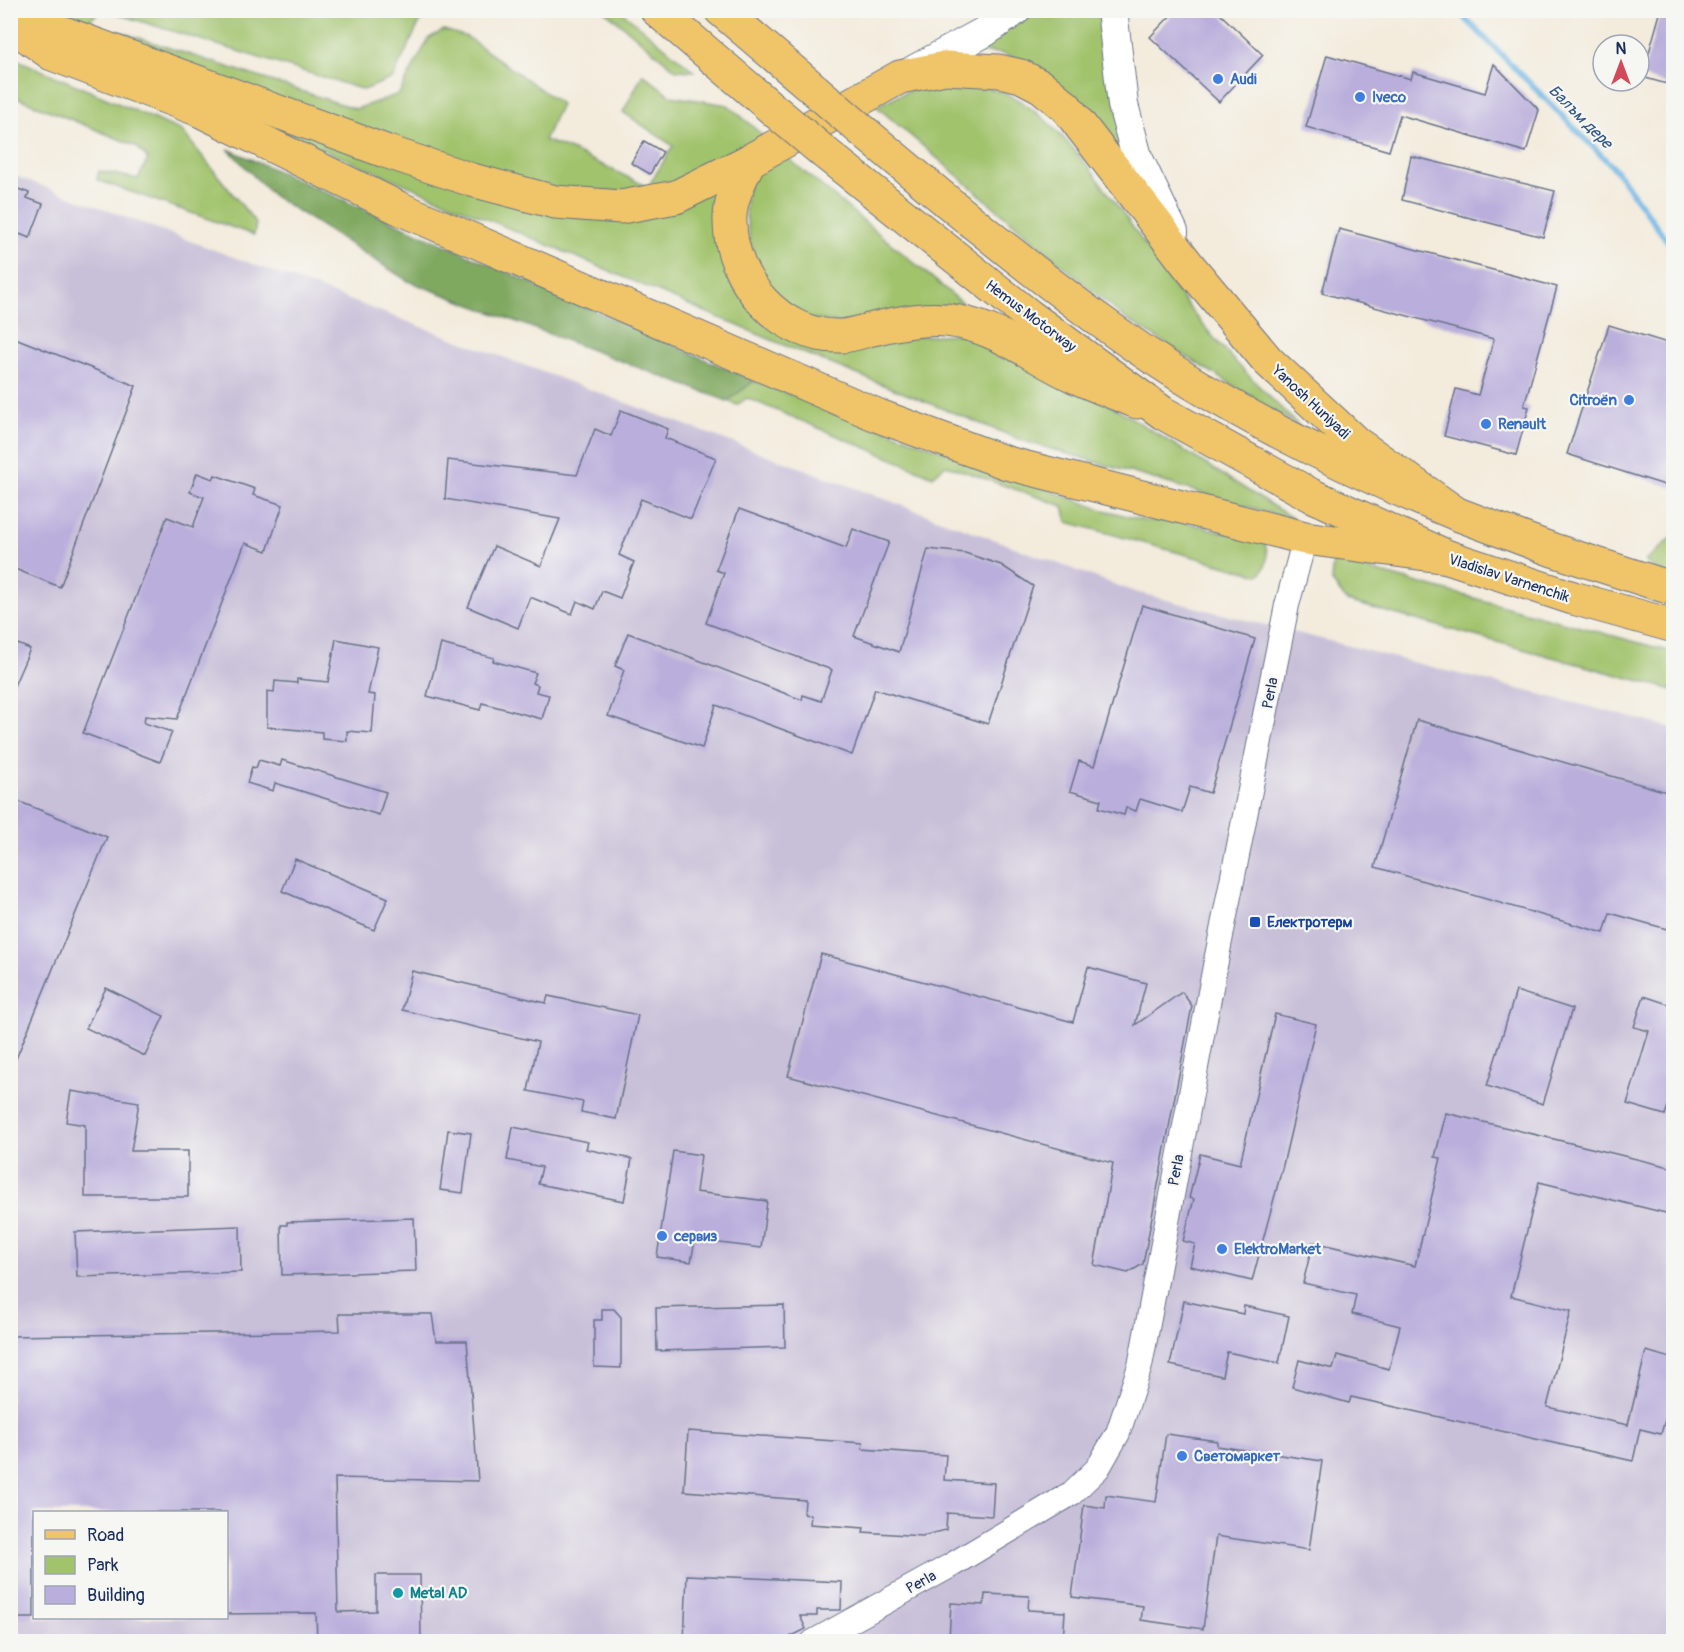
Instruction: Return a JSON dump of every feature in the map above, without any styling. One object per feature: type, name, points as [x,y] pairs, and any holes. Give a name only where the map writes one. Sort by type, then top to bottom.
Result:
[{"type":"main road","name":"Hemus Motorway","points":[[657,10],[825,153],[1028,315],[1163,413],[1311,495],[1448,557]]},
{"type":"main road","points":[[721,10],[866,133],[1048,282],[1172,369],[1281,432],[1377,482],[1600,567],[1674,589]]},
{"type":"main road","name":"Yanosh Huniyadi","points":[[12,25],[61,32],[385,151],[472,180],[555,202],[621,207],[676,197],[748,161],[900,78],[945,68],[999,70],[1021,76],[1042,87],[1066,107],[1085,135],[1188,265],[1268,361],[1356,443],[1457,514]]},
{"type":"main road","name":"Vladislav Varnenchik","points":[[12,25],[52,54],[197,109],[401,208],[879,416],[1007,463],[1305,538],[1448,557],[1573,598],[1674,626]]},
{"type":"main road","points":[[748,161],[733,198],[729,220],[731,240],[736,262],[746,282],[783,318],[800,328],[843,336],[901,323],[936,320],[978,326],[995,332],[1073,376],[1163,413]]},
{"type":"street","points":[[900,78],[986,31],[1016,10]]},
{"type":"street","points":[[1112,10],[1123,105],[1137,157],[1188,265]]},
{"type":"street","name":"Perla","points":[[813,1641],[950,1566],[1072,1493],[1098,1468],[1118,1433],[1140,1366],[1215,966],[1287,605],[1305,538]]},
{"type":"shaded area","points":[[10,174],[1135,592],[1673,728],[1673,1641],[11,1641]]},
{"type":"green space","points":[[425,10],[393,78],[364,90],[107,11]]},
{"type":"green space","points":[[34,11],[101,11],[80,27]]},
{"type":"green space","points":[[605,11],[621,11],[694,71],[676,70]]},
{"type":"green space","points":[[1030,11],[1101,11],[1140,192],[1026,62],[1000,53],[961,51]]},
{"type":"green space","points":[[444,30],[467,37],[561,104],[544,140],[573,151],[648,187],[673,146],[623,112],[643,74],[671,96],[728,105],[767,139],[674,188],[553,195],[108,39],[118,31],[356,109],[399,94],[429,38]]},
{"type":"green space","points":[[11,57],[182,131],[256,223],[254,235],[97,180],[99,171],[138,179],[148,159],[136,146],[11,95]]},
{"type":"green space","points":[[939,83],[973,85],[1006,94],[1031,108],[1056,131],[1082,159],[1204,327],[1301,428],[1123,317],[876,106],[908,91]]},
{"type":"green space","points":[[193,94],[552,213],[718,185],[749,302],[894,338],[967,333],[1119,410],[1297,521],[1024,441],[781,344]]},
{"type":"green space","points":[[228,149],[754,381],[727,401],[408,281],[272,195]]},
{"type":"green space","points":[[783,154],[972,311],[852,324],[804,318],[772,290],[758,270],[750,242],[745,208],[750,174]]},
{"type":"green space","points":[[754,381],[1100,509],[1146,521],[1177,520],[1265,543],[1266,564],[1259,575],[1067,522],[1063,506],[946,465],[933,476],[747,398],[737,405],[727,401]]},
{"type":"green space","points":[[1673,537],[1673,575],[1656,570],[1645,561]]},
{"type":"green space","points":[[1333,560],[1673,652],[1673,690],[1347,601],[1331,581]]},
{"type":"building","name":"Audi","points":[[1176,10],[1216,10],[1263,55],[1219,102],[1150,37]]},
{"type":"building","points":[[1661,10],[1674,10],[1674,86],[1651,80],[1651,45]]},
{"type":"building","points":[[1327,55],[1411,79],[1413,72],[1485,93],[1494,64],[1539,110],[1526,152],[1400,115],[1389,151],[1306,127]]},
{"type":"building","points":[[644,141],[663,152],[650,174],[631,163]]},
{"type":"building","points":[[1411,156],[1555,191],[1543,237],[1402,200]]},
{"type":"building","points":[[10,186],[29,193],[27,198],[43,204],[30,238],[14,232],[10,237]]},
{"type":"building","points":[[1339,229],[1557,287],[1524,406],[1529,407],[1516,455],[1444,436],[1456,389],[1478,395],[1494,339],[1322,293]]},
{"type":"building","name":"Citroën","points":[[1609,325],[1674,345],[1674,488],[1567,454]]},
{"type":"building","points":[[10,336],[136,386],[60,587],[10,567]]},
{"type":"building","points":[[621,410],[668,429],[665,438],[716,458],[691,519],[641,499],[619,555],[634,562],[620,598],[602,591],[595,609],[577,601],[572,614],[530,597],[518,628],[468,607],[494,546],[541,566],[560,519],[445,499],[448,460],[577,475],[595,429],[611,436]]},
{"type":"building","points":[[197,473],[213,479],[215,475],[255,489],[253,495],[283,505],[267,551],[245,543],[177,719],[145,716],[144,723],[172,732],[160,762],[83,733],[167,517],[193,527],[204,497],[190,492]]},
{"type":"building","points":[[739,509],[846,548],[853,529],[889,542],[854,636],[899,652],[928,549],[965,553],[1001,565],[1033,586],[988,724],[875,689],[852,755],[716,705],[702,748],[608,716],[624,670],[615,666],[628,633],[802,700],[803,695],[821,701],[832,670],[706,623],[724,573],[716,570]]},
{"type":"building","points":[[1142,605],[1255,639],[1210,793],[1190,787],[1182,812],[1140,799],[1136,811],[1126,808],[1124,815],[1099,808],[1101,800],[1070,791],[1079,761],[1094,766]]},
{"type":"building","points":[[336,639],[378,647],[368,694],[375,695],[372,733],[347,731],[347,741],[322,739],[322,732],[267,727],[267,691],[274,692],[275,681],[297,683],[297,679],[328,682]]},
{"type":"building","points":[[10,641],[30,649],[10,695]]},
{"type":"building","points":[[441,644],[494,658],[493,661],[536,673],[532,683],[538,685],[536,692],[549,695],[542,719],[482,703],[480,710],[427,696]]},
{"type":"building","points":[[1417,720],[1674,794],[1674,931],[1610,913],[1604,933],[1375,867]]},
{"type":"building","points":[[259,760],[280,766],[282,760],[386,792],[379,815],[275,783],[273,791],[247,783],[252,767],[256,768]]},
{"type":"building","points":[[10,798],[107,837],[11,1071],[10,1071]]},
{"type":"building","points":[[295,859],[388,898],[374,930],[282,891]]},
{"type":"building","points":[[821,954],[1073,1022],[1088,967],[1146,983],[1135,1025],[1182,992],[1192,1006],[1143,1264],[1128,1273],[1094,1265],[1113,1163],[788,1076]]},
{"type":"building","points":[[412,971],[546,1003],[548,996],[638,1015],[616,1119],[581,1112],[583,1102],[528,1091],[538,1042],[402,1010]]},
{"type":"building","points":[[106,988],[164,1016],[145,1056],[86,1028]]},
{"type":"building","points":[[1516,991],[1572,1009],[1543,1104],[1487,1086]]},
{"type":"building","points":[[1644,996],[1674,1006],[1674,1088],[1665,1115],[1627,1104],[1649,1031],[1634,1027]]},
{"type":"building","points":[[1275,1014],[1316,1024],[1283,1165],[1252,1281],[1190,1266],[1195,1244],[1183,1241],[1194,1199],[1189,1198],[1200,1154],[1240,1164]]},
{"type":"building","points":[[71,1091],[139,1102],[131,1151],[188,1151],[188,1197],[85,1197],[85,1125],[66,1122]]},
{"type":"building","points":[[1446,1113],[1674,1168],[1674,1215],[1539,1182],[1511,1296],[1571,1311],[1547,1407],[1628,1425],[1646,1351],[1674,1359],[1674,1387],[1661,1434],[1640,1429],[1633,1461],[1351,1397],[1349,1403],[1292,1387],[1299,1360],[1333,1369],[1337,1355],[1389,1369],[1400,1326],[1352,1314],[1356,1295],[1303,1283],[1313,1242],[1415,1266],[1441,1158],[1435,1157]]},
{"type":"building","points":[[513,1127],[588,1142],[586,1149],[632,1159],[624,1201],[538,1184],[542,1167],[507,1160]]},
{"type":"building","points":[[448,1130],[471,1133],[463,1193],[440,1190]]},
{"type":"building","points":[[673,1151],[701,1155],[696,1192],[767,1201],[761,1248],[695,1240],[691,1262],[657,1257]]},
{"type":"building","points":[[414,1218],[416,1271],[282,1275],[281,1225],[287,1225],[287,1222]]},
{"type":"building","points":[[240,1226],[241,1272],[77,1277],[75,1232]]},
{"type":"building","points":[[1184,1301],[1243,1314],[1244,1306],[1289,1316],[1279,1363],[1227,1352],[1222,1376],[1170,1365]]},
{"type":"building","points":[[784,1305],[785,1347],[657,1351],[656,1308]]},
{"type":"building","points":[[602,1309],[614,1309],[621,1317],[621,1368],[594,1367],[594,1320],[602,1320]]},
{"type":"building","points":[[339,1314],[432,1314],[436,1341],[467,1341],[478,1481],[335,1478],[338,1612],[376,1611],[376,1575],[420,1575],[421,1641],[317,1641],[316,1613],[228,1614],[228,1511],[33,1511],[33,1618],[10,1618],[10,1336],[340,1331]]},
{"type":"building","points":[[688,1431],[863,1443],[862,1449],[946,1455],[944,1480],[994,1483],[992,1516],[947,1513],[946,1530],[922,1536],[863,1532],[864,1528],[810,1524],[811,1515],[804,1514],[805,1500],[684,1491]]},
{"type":"building","points":[[1166,1434],[1217,1441],[1217,1446],[1322,1461],[1309,1550],[1216,1536],[1203,1629],[1141,1620],[1143,1606],[1072,1597],[1084,1505],[1105,1508],[1106,1495],[1156,1502]]},
{"type":"building","points":[[687,1575],[842,1582],[841,1610],[817,1610],[817,1616],[800,1616],[806,1629],[782,1641],[684,1641]]},
{"type":"building","points":[[985,1594],[1029,1596],[1028,1610],[1065,1612],[1063,1641],[949,1639],[951,1603],[984,1605]]},
{"type":"waterway","name":"Балъм дере","points":[[1457,10],[1615,169],[1674,250]]},
{"type":"place","name":"Audi","points":[[1218,79]]},
{"type":"place","name":"Iveco","points":[[1360,97]]},
{"type":"place","name":"Citroën","points":[[1629,400]]},
{"type":"place","name":"Renault","points":[[1486,424]]},
{"type":"place","name":"Електротерм","points":[[1255,922]]},
{"type":"place","name":"сервиз","points":[[662,1236]]},
{"type":"place","name":"ElektroMarket","points":[[1222,1249]]},
{"type":"place","name":"Светомаркет","points":[[1182,1456]]},
{"type":"place","name":"Metal AD","points":[[398,1593]]}]
